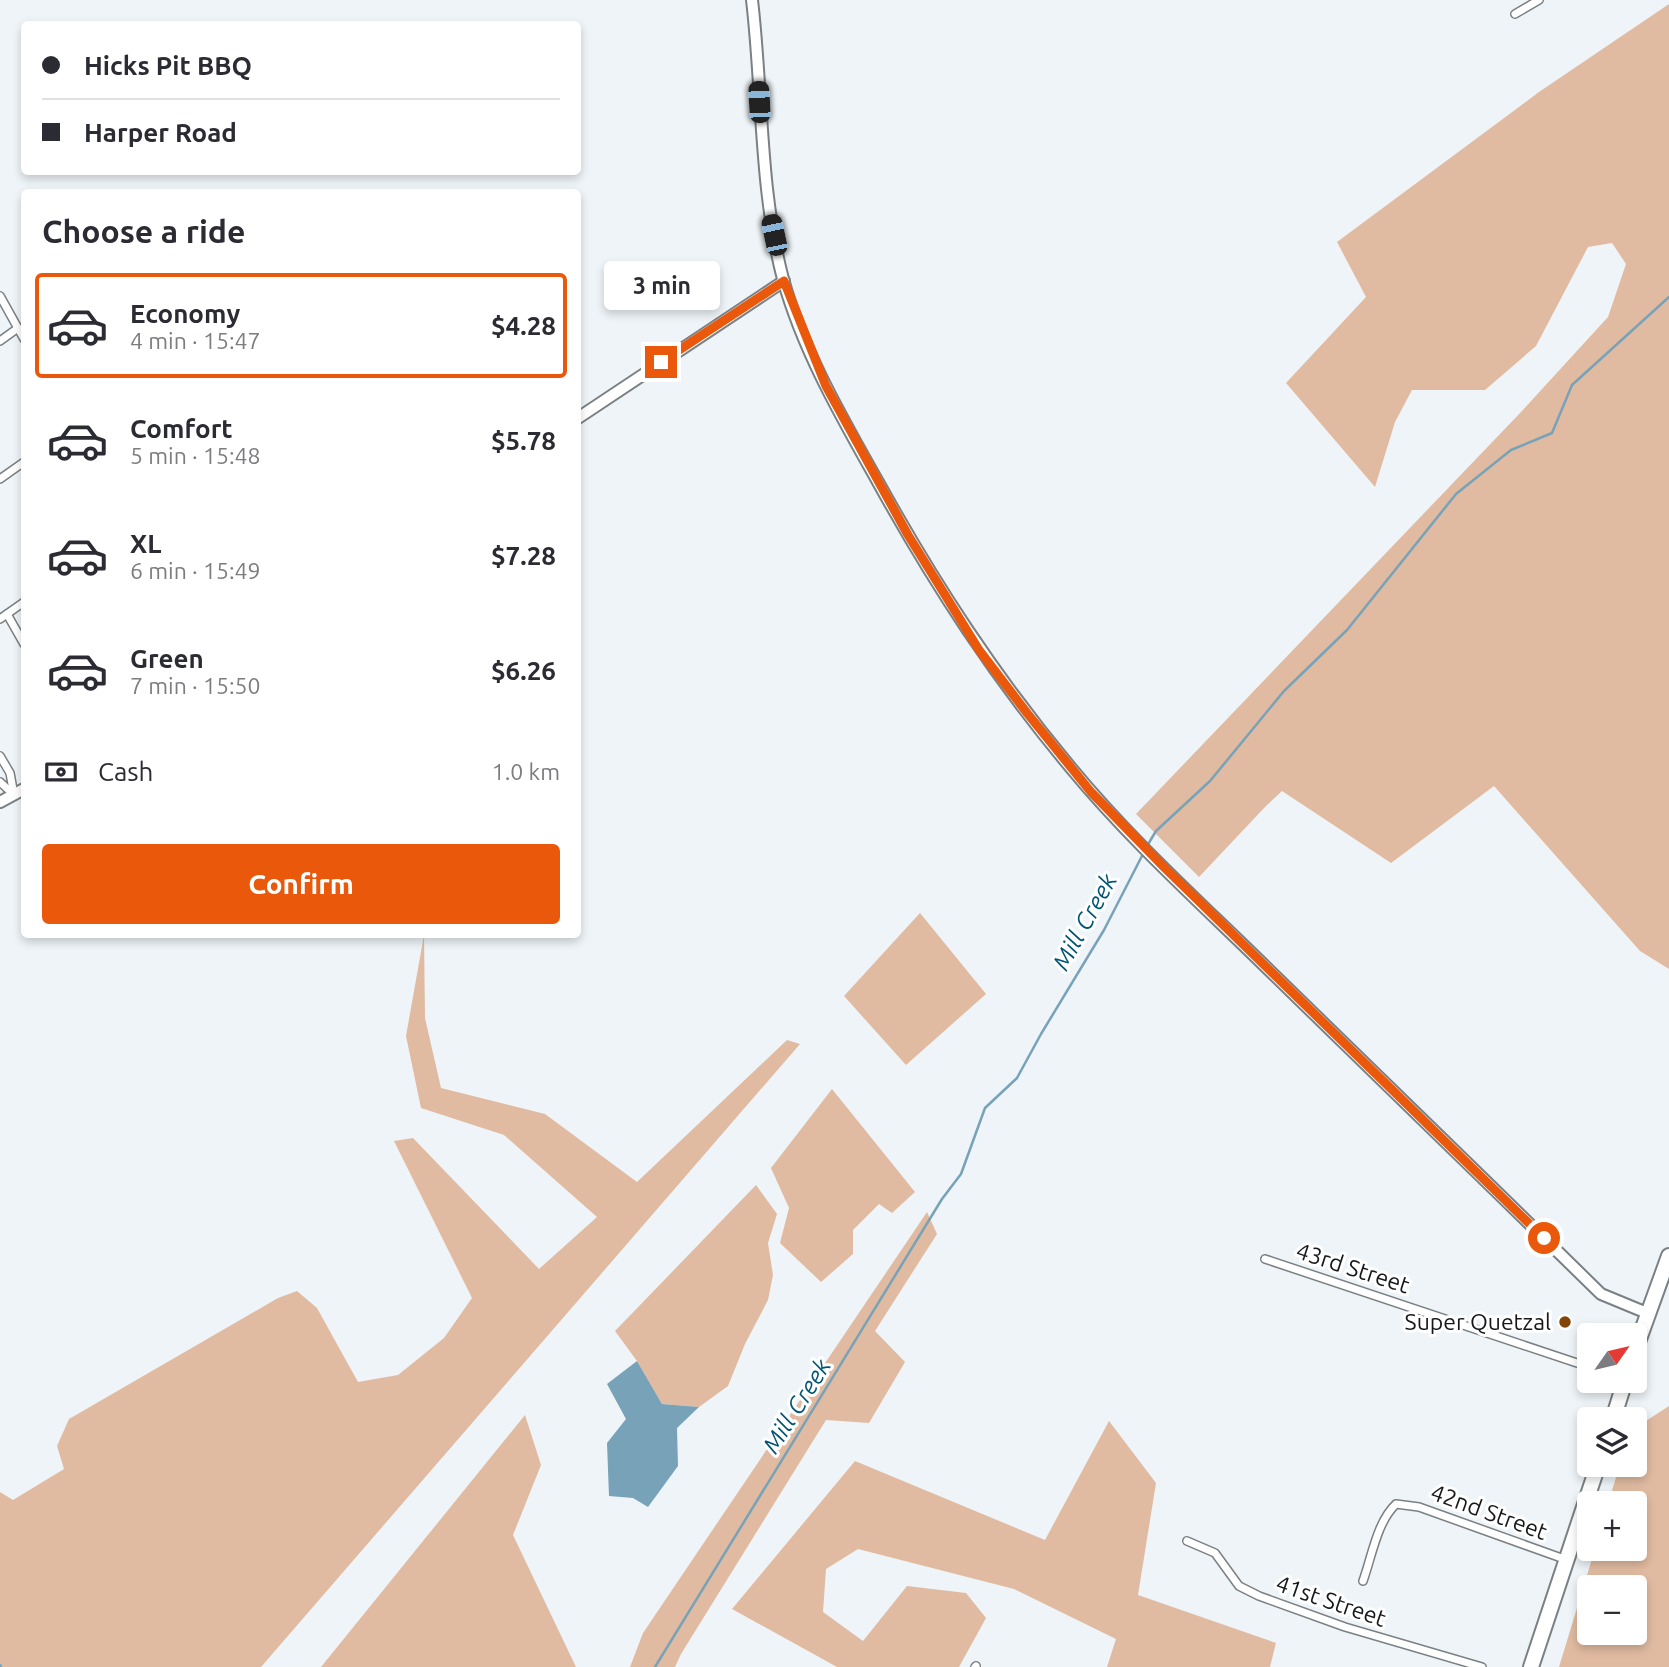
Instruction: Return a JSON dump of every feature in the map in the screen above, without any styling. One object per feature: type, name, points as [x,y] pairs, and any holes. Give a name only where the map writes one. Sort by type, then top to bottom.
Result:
[{"type":"highway","points":[[1644,1323],[1669,1256]]},
{"type":"highway","points":[[1531,1667],[1594,1477]]},
{"type":"street","points":[[752,0],[761,144],[769,212],[784,281],[826,386],[908,535],[979,650],[1091,792],[1165,868],[1601,1294],[1647,1313]]},
{"type":"street","points":[[1515,14],[1539,0]]},
{"type":"street","points":[[581,416],[784,281]]},
{"type":"street","points":[[0,296],[21,334]]},
{"type":"street","points":[[0,341],[18,328]]},
{"type":"street","points":[[0,479],[21,464]]},
{"type":"street","points":[[21,604],[3,617],[21,641]]},
{"type":"street","points":[[0,756],[19,792]]},
{"type":"street","points":[[0,782],[19,792]]},
{"type":"street","points":[[0,802],[19,792]]},
{"type":"street","name":"43rd Street","points":[[1265,1259],[1577,1363]]},
{"type":"street","name":"42nd Street","points":[[1363,1581],[1383,1523],[1396,1504],[1419,1507],[1567,1560]]},
{"type":"street","name":"41st Street","points":[[1186,1541],[1215,1553],[1239,1586],[1259,1597],[1345,1627],[1482,1667]]},
{"type":"shaded area","points":[[1669,4],[1669,969],[1640,951],[1494,786],[1391,863],[1282,791],[1199,877],[1136,814],[1521,412],[1608,317],[1626,264],[1612,243],[1588,247],[1536,346],[1485,390],[1412,390],[1395,422],[1375,487],[1286,383],[1366,297],[1337,242],[1539,92]]},
{"type":"shaded area","points":[[920,913],[986,994],[906,1065],[844,996]]},
{"type":"shaded area","points":[[424,938],[425,1018],[441,1088],[545,1114],[637,1182],[787,1040],[800,1044],[261,1667],[0,1667],[0,1492],[13,1500],[64,1469],[57,1446],[69,1419],[278,1298],[297,1291],[317,1308],[358,1382],[398,1375],[444,1338],[472,1298],[394,1141],[413,1138],[539,1269],[597,1217],[504,1135],[421,1108],[406,1036]]},
{"type":"shaded area","points":[[832,1089],[915,1192],[892,1213],[879,1204],[853,1230],[853,1254],[821,1282],[780,1243],[789,1208],[771,1168]]},
{"type":"shaded area","points":[[756,1185],[777,1214],[768,1243],[773,1275],[768,1300],[745,1344],[728,1386],[699,1407],[662,1404],[637,1361],[615,1331]]},
{"type":"shaded area","points":[[927,1212],[937,1234],[875,1331],[905,1362],[869,1423],[826,1420],[675,1667],[630,1667],[643,1633]]},
{"type":"shaded area","points":[[1669,1406],[1669,1667],[1559,1667],[1577,1608],[1577,1645],[1647,1645],[1647,1575],[1587,1575],[1591,1561],[1647,1561],[1647,1491],[1612,1491],[1616,1477],[1647,1477],[1647,1420]]},
{"type":"shaded area","points":[[525,1415],[541,1465],[513,1535],[576,1667],[321,1667]]},
{"type":"shaded area","points":[[1109,1421],[1156,1483],[1138,1595],[1276,1643],[1270,1667],[1107,1667],[1116,1639],[1014,1589],[858,1549],[826,1569],[823,1612],[863,1641],[907,1586],[966,1593],[986,1618],[959,1667],[837,1667],[732,1609],[855,1461],[1045,1540]]},
{"type":"water","points":[[637,1361],[662,1404],[699,1407],[677,1428],[678,1466],[648,1507],[633,1498],[609,1496],[607,1443],[626,1419],[607,1384]]},
{"type":"waterway","name":"Mill Creek","points":[[1147,846],[1156,831],[1210,781],[1284,691],[1347,630],[1456,494],[1511,450],[1552,433],[1572,385],[1669,297]]},
{"type":"waterway","name":"Mill Creek","points":[[655,1667],[942,1199],[961,1174],[985,1108],[1017,1078],[1104,930],[1144,852]]},
{"type":"place","name":"Super Quetzal","points":[[1565,1322]]},
{"type":"route","points":[[661,362],[784,281],[826,386],[908,535],[979,650],[1027,713],[1091,792],[1165,868],[1544,1238]]}]
